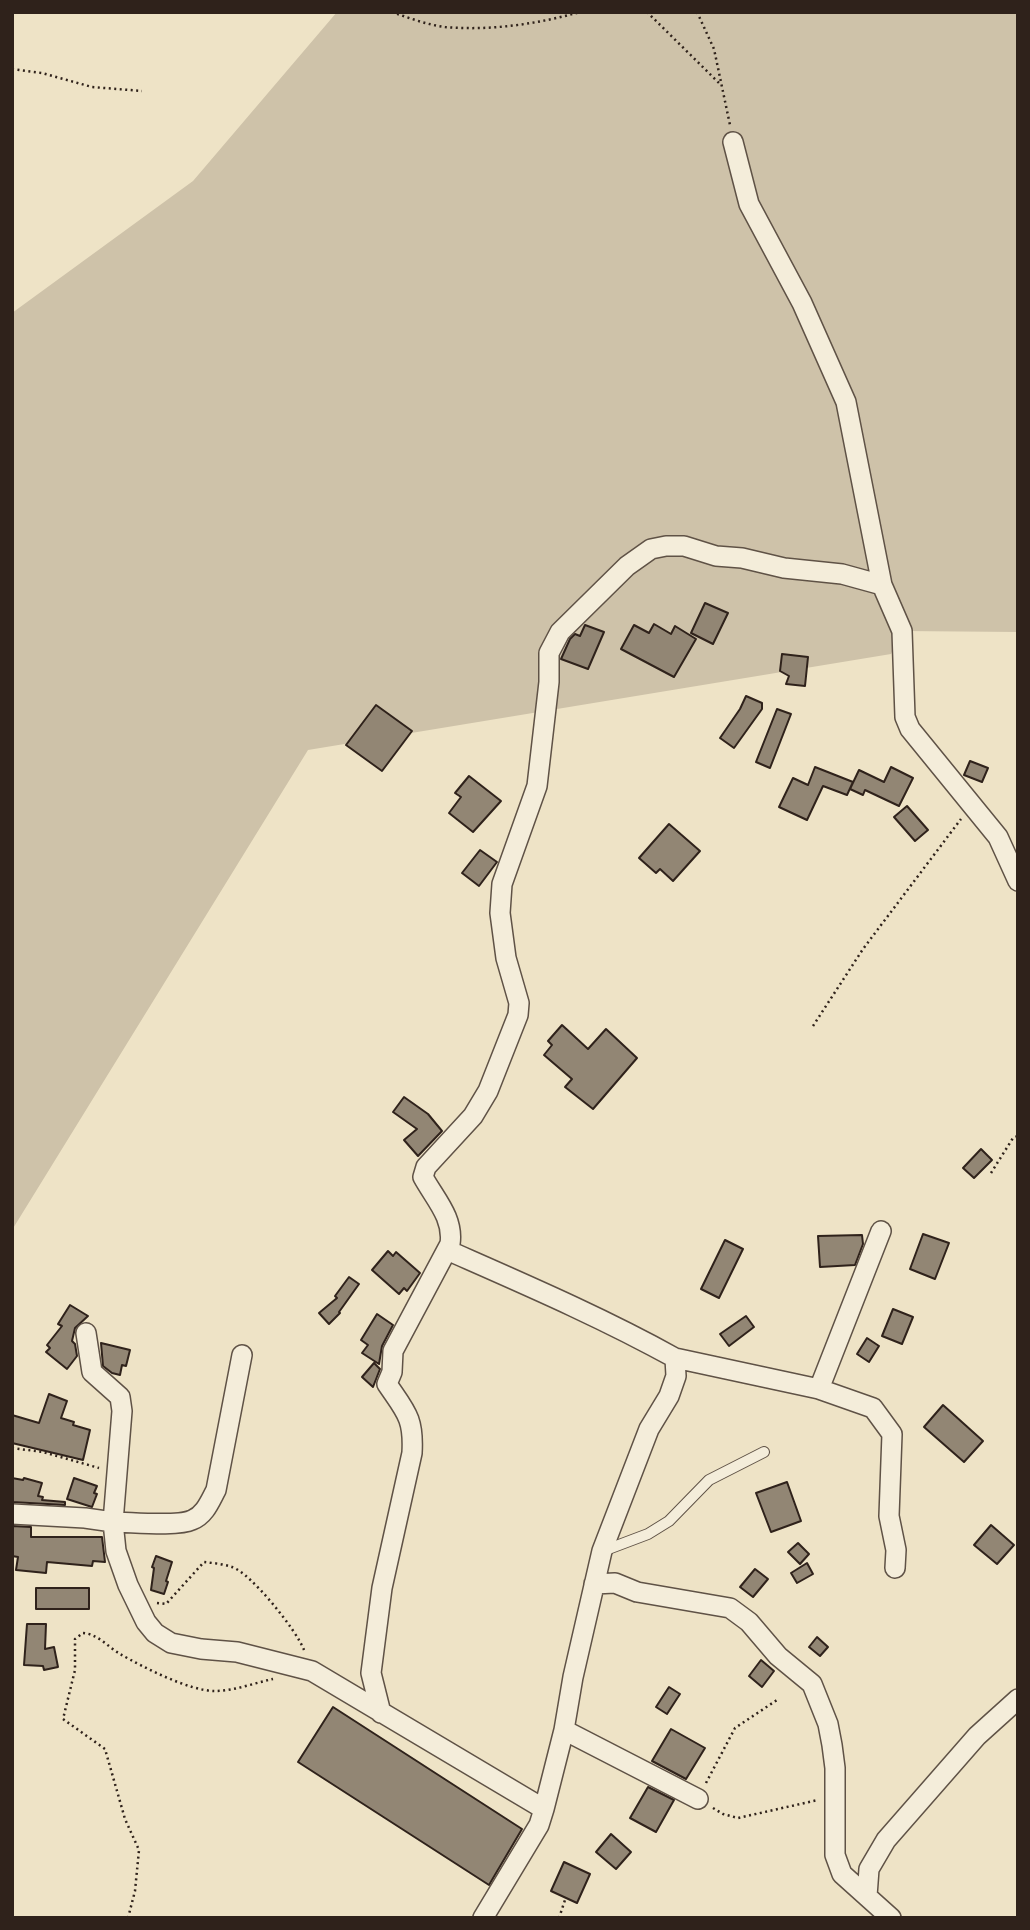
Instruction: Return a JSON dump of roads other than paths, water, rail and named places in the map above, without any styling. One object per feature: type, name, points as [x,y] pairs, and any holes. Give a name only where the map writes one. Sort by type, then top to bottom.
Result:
[{"type":"street","points":[[733,142],[749,204],[802,303],[846,402],[882,585],[902,631],[905,717],[909,729],[998,837],[1018,881]]},
{"type":"street","points":[[381,1713],[371,1673],[382,1588],[412,1453],[413,1432],[409,1416],[387,1384],[392,1372],[393,1351],[447,1250],[452,1231],[423,1177],[426,1167],[473,1116],[488,1091],[518,1016],[519,1003],[506,958],[500,913],[502,884],[537,786],[550,653],[560,632],[627,566],[651,549],[684,546],[716,556],[743,558],[784,568],[842,574],[882,585]]},
{"type":"street","points":[[819,1389],[881,1230]]},
{"type":"street","points":[[447,1250],[632,1334],[675,1358],[819,1389],[873,1408],[892,1434],[888,1516],[896,1550],[895,1568]]},
{"type":"street","points":[[86,1334],[92,1371],[120,1397],[122,1411],[113,1521],[116,1551],[128,1586],[146,1622],[155,1633],[171,1643],[237,1653],[312,1671],[544,1809]]},
{"type":"street","points":[[12,1514],[113,1521],[176,1523],[192,1520],[206,1509],[216,1490],[242,1355]]},
{"type":"street","points":[[483,1918],[539,1825],[564,1730],[573,1677],[603,1551],[649,1429],[669,1396],[676,1376],[675,1358]]},
{"type":"street","points":[[594,1584],[615,1583],[637,1592],[730,1608],[749,1622],[778,1656],[812,1684],[828,1724],[835,1768],[835,1855],[842,1874],[891,1918]]},
{"type":"street","points":[[867,1896],[869,1869],[886,1840],[977,1736],[1018,1699]]},
{"type":"street","points":[[564,1730],[706,1803]]},
{"type":"lane","points":[[603,1551],[648,1534],[669,1521],[709,1480],[764,1452]]}]
